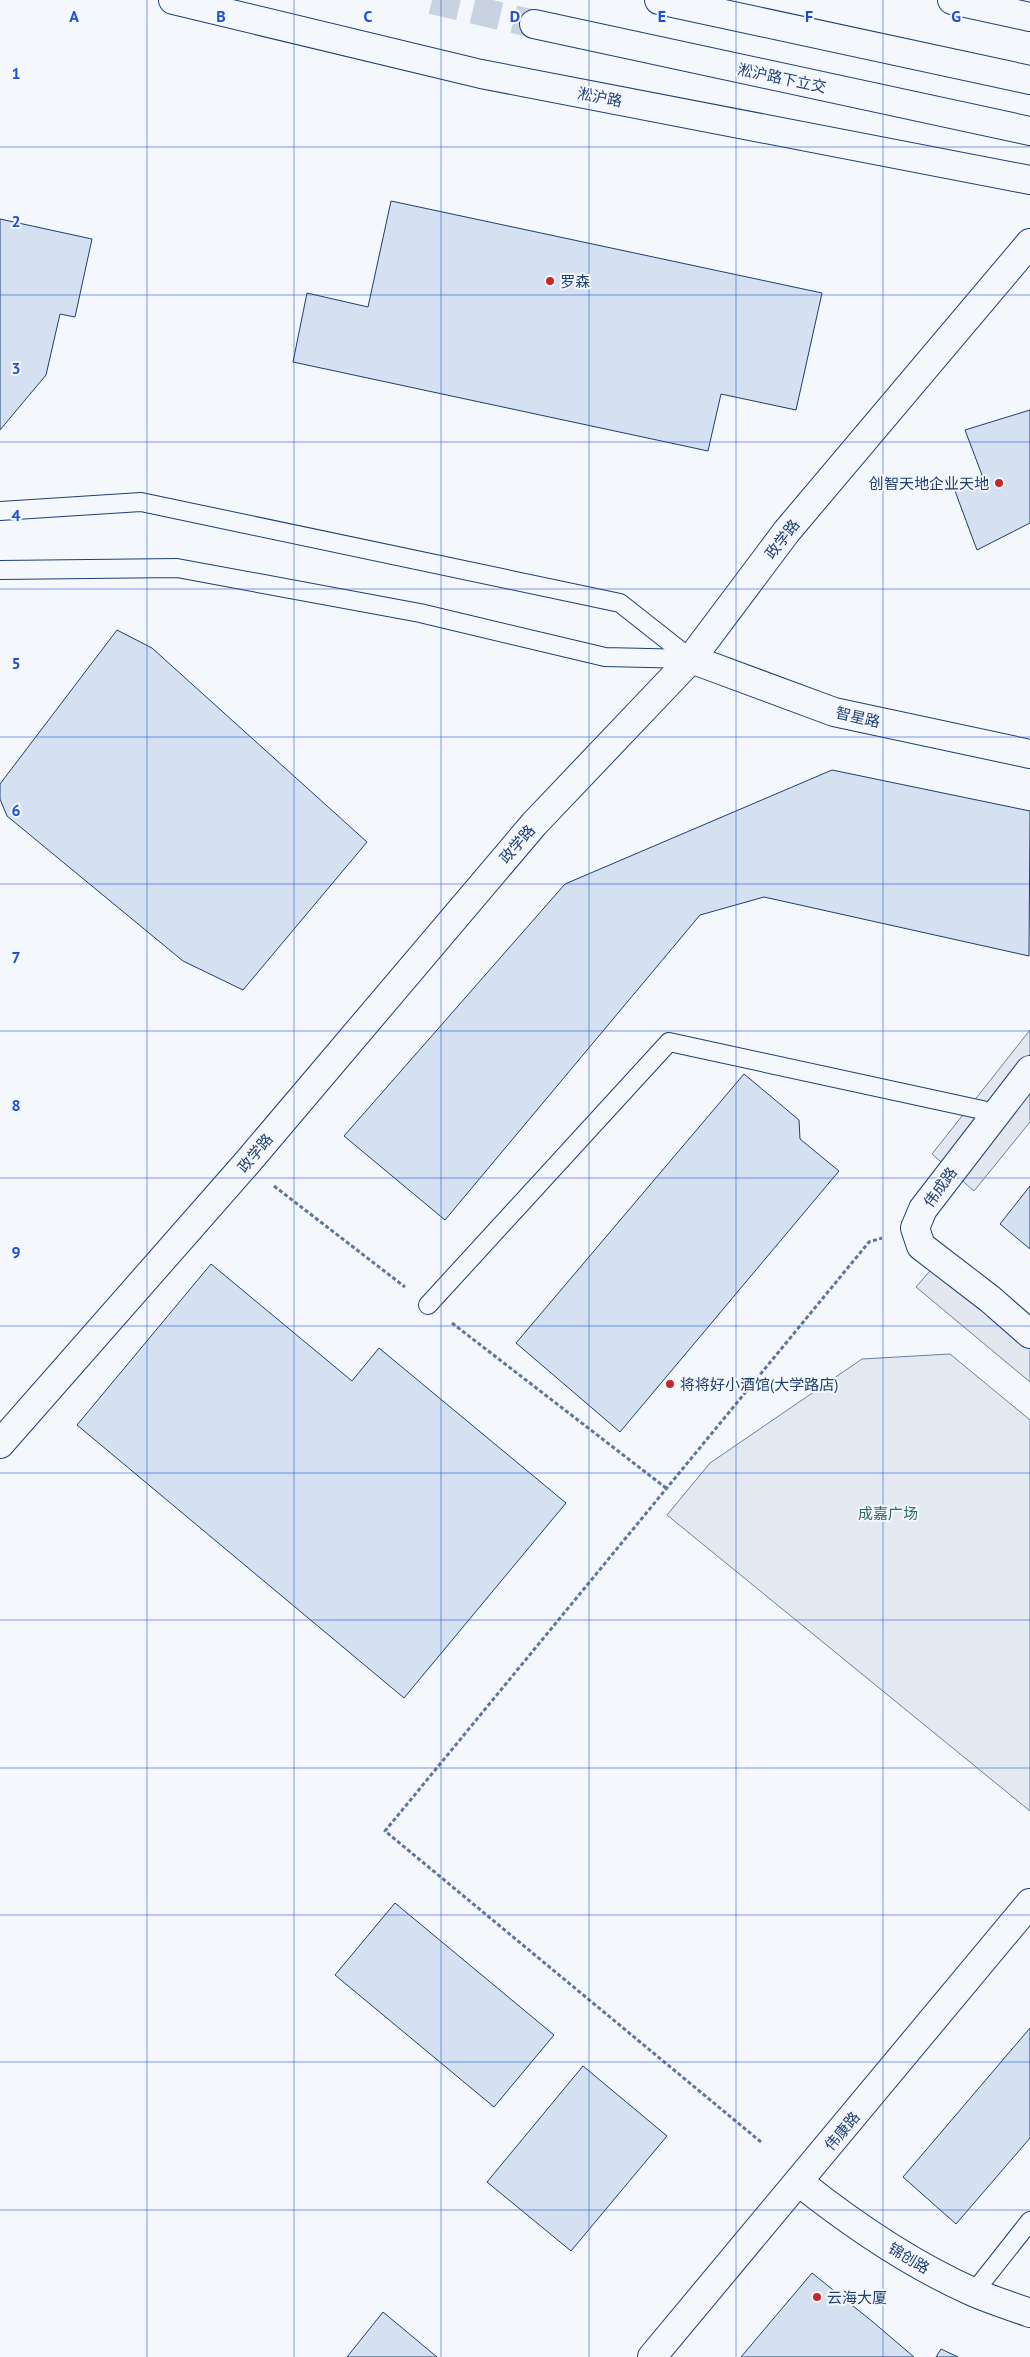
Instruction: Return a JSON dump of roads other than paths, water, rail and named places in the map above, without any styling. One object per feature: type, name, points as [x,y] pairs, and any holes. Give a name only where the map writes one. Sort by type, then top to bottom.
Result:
[{"type":"street","name":"淞沪路","points":[[173,0],[482,74],[1030,180]]},
{"type":"street","points":[[659,0],[1030,80]]},
{"type":"street","points":[[952,0],[1030,16]]},
{"type":"street","name":"淞沪路下立交","points":[[534,24],[1030,131]]},
{"type":"street","name":"政学路","points":[[5,1426],[246,1164],[534,824],[691,659],[787,531],[1030,243]]},
{"type":"street","name":"智星路","points":[[691,659],[834,712],[1030,754]]},
{"type":"street","name":"伟成路","points":[[1030,1070],[922,1209],[916,1228],[921,1246],[1030,1334]]},
{"type":"street","name":"伟康路","points":[[652,2357],[1030,1903]]},
{"type":"street","name":"锦创路","points":[[799,2182],[841,2216],[920,2266],[974,2292],[1030,2313]]},
{"type":"lane","points":[[0,511],[141,502],[620,603],[691,659]]},
{"type":"lane","points":[[0,570],[177,568],[420,613],[605,657],[691,659]]},
{"type":"lane","points":[[428,1305],[669,1042],[996,1113]]},
{"type":"lane","points":[[974,2292],[1030,2221]]},
{"type":"tunnel","points":[[432,0],[534,24]]},
{"type":"place","name":"罗森","points":[[550,281]]},
{"type":"place","name":"创智天地企业天地","points":[[999,483]]},
{"type":"place","name":"将将好小酒馆(大学路店)","points":[[670,1384]]},
{"type":"place","name":"云海大厦","points":[[817,2297]]},
{"type":"park label","name":"成嘉广场","points":[[888,1513]]}]
